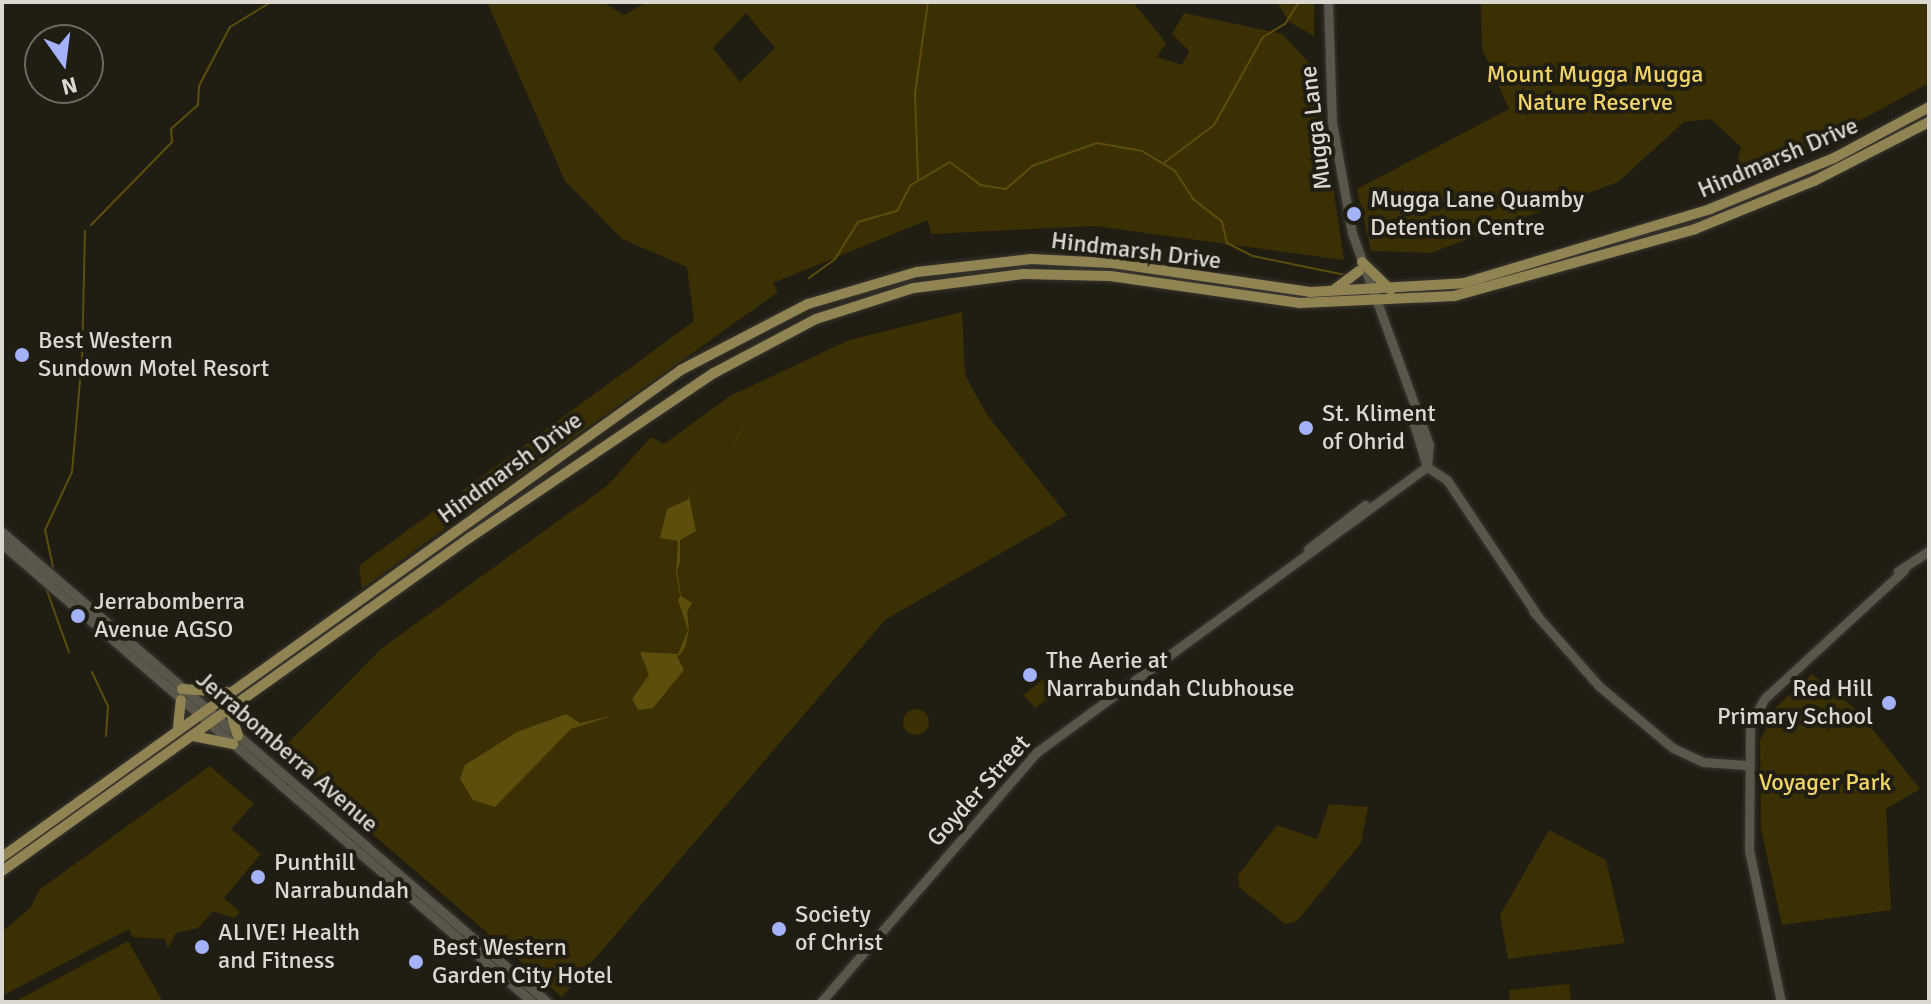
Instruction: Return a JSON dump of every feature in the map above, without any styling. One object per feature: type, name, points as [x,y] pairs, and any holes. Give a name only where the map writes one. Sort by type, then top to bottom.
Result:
[{"type":"main road","name":"Hindmarsh Drive","points":[[2,871],[189,737],[239,687],[717,348],[880,281],[981,262],[1067,260],[1370,299],[1397,291],[1484,278],[1671,224],[1834,158],[1929,107]]},
{"type":"main road","name":"Hindmarsh Drive","points":[[2,857],[175,732],[267,680],[469,538],[741,356],[890,294],[992,276],[1077,274],[1262,299],[1370,299],[1518,283],[1643,246],[1800,187],[1929,122]]},
{"type":"main road","points":[[1326,292],[1353,282],[1361,266],[1380,286],[1397,291]]},
{"type":"main road","points":[[461,528],[469,538]]},
{"type":"main road","points":[[189,737],[236,740],[234,711],[267,680]]},
{"type":"main road","points":[[175,732],[182,694],[212,695],[239,687]]},
{"type":"street","name":"Mugga Lane","points":[[1328,2],[1332,122],[1356,248],[1370,299],[1427,463]]},
{"type":"street","points":[[1427,463],[1447,480],[1537,615],[1599,686],[1665,742],[1703,762],[1746,765]]},
{"type":"street","name":"Goyder Street","points":[[821,1002],[1037,752],[1427,463]]},
{"type":"street","name":"Jerrabomberra Avenue","points":[[2,532],[207,716],[336,821],[547,1002]]},
{"type":"street","name":"Jerrabomberra Avenue","points":[[2,544],[100,623]]},
{"type":"street","points":[[1781,1002],[1759,903],[1746,765],[1760,705],[1854,615],[1929,551]]},
{"type":"street","name":"Jerrabomberra Avenue","points":[[236,740],[338,834],[532,1002]]},
{"type":"street","points":[[336,821],[338,834],[352,835]]},
{"type":"green space","points":[[487,2],[602,2],[624,15],[647,2],[1133,2],[1166,43],[1157,57],[1182,65],[1189,51],[1172,34],[1184,13],[1282,34],[1316,70],[1344,260],[1095,226],[931,234],[928,220],[773,283],[778,292],[465,515],[462,491],[694,321],[687,267],[622,239],[565,181]],"holes":[[[746,13],[775,48],[740,82],[713,48]]]},
{"type":"green space","points":[[1277,2],[1314,2],[1314,36],[1288,21]]},
{"type":"green space","name":"Mount Mugga Mugga Nature Reserve","points":[[1481,2],[1929,2],[1929,83],[1732,190],[1741,147],[1711,119],[1684,122],[1618,182],[1431,253],[1371,251],[1357,189],[1509,109],[1482,49]]},
{"type":"green space","points":[[962,312],[965,375],[987,415],[1067,515],[885,620],[562,997],[278,753],[382,648],[608,485],[651,437],[664,444],[730,396],[849,340]]},
{"type":"green space","points":[[450,499],[455,521],[362,589],[359,566]]},
{"type":"green space","name":"Voyager Park","points":[[1812,674],[1858,711],[1920,789],[1886,809],[1891,910],[1782,925],[1761,829],[1760,741],[1775,708]]},
{"type":"green space","points":[[1049,675],[1068,683],[1035,708],[1023,695]]},
{"type":"green space","points":[[916,709],[925,713],[929,722],[925,731],[916,735],[907,731],[903,722],[907,713]]},
{"type":"green space","points":[[210,766],[254,804],[231,829],[261,854],[224,898],[240,912],[234,918],[213,911],[198,928],[176,933],[168,949],[165,939],[132,937],[129,929],[2,996],[2,932],[31,907],[39,890]]},
{"type":"green space","points":[[1329,804],[1368,807],[1361,843],[1297,921],[1285,924],[1239,887],[1238,875],[1277,825],[1317,839]]},
{"type":"green space","points":[[1549,830],[1606,860],[1625,943],[1508,959],[1500,915]]},
{"type":"green space","points":[[128,941],[163,1002],[14,1002]]},
{"type":"green space","points":[[1569,984],[1571,1002],[1510,1002],[1509,990]]},
{"type":"shaded area","points":[[689,497],[696,531],[680,540],[677,571],[681,596],[692,603],[687,612],[689,628],[686,645],[677,656],[684,670],[653,708],[638,710],[632,699],[649,675],[640,652],[678,654],[688,630],[678,600],[676,572],[678,541],[660,538],[667,509]]},
{"type":"shaded area","points":[[566,714],[580,723],[615,715],[571,729],[495,807],[473,800],[460,779],[465,765],[517,732]]},
{"type":"waterway","points":[[91,225],[172,142],[171,129],[198,105],[199,86],[230,27],[271,2]]},
{"type":"waterway","points":[[918,179],[915,94],[928,2]]},
{"type":"waterway","points":[[1165,162],[1214,125],[1263,37],[1285,24],[1299,2]]},
{"type":"waterway","points":[[809,278],[835,259],[858,222],[897,211],[911,185],[950,162],[980,185],[1006,189],[1032,166],[1097,143],[1142,151],[1175,171],[1193,199],[1222,222],[1227,243],[1253,256],[1345,275]]},
{"type":"waterway","points":[[82,362],[85,231]]},
{"type":"waterway","points":[[53,567],[45,530],[72,472],[81,370]]},
{"type":"waterway","points":[[47,591],[69,652]]},
{"type":"waterway","points":[[92,672],[108,707],[106,736]]},
{"type":"place","name":"Mugga Lane Quamby Detention Centre","points":[[1354,214]]},
{"type":"place","name":"Best Western Sundown Motel Resort","points":[[22,355]]},
{"type":"place","name":"St. Kliment of Ohrid","points":[[1306,428]]},
{"type":"place","name":"Jerrabomberra Avenue AGSO","points":[[78,616]]},
{"type":"place","name":"The Aerie at Narrabundah Clubhouse","points":[[1030,675]]},
{"type":"place","name":"Red Hill Primary School","points":[[1889,703]]},
{"type":"place","name":"Punthill Narrabundah","points":[[258,877]]},
{"type":"place","name":"Society of Christ","points":[[779,929]]},
{"type":"place","name":"ALIVE! Health and Fitness","points":[[202,947]]},
{"type":"place","name":"Best Western Garden City Hotel","points":[[416,962]]}]
